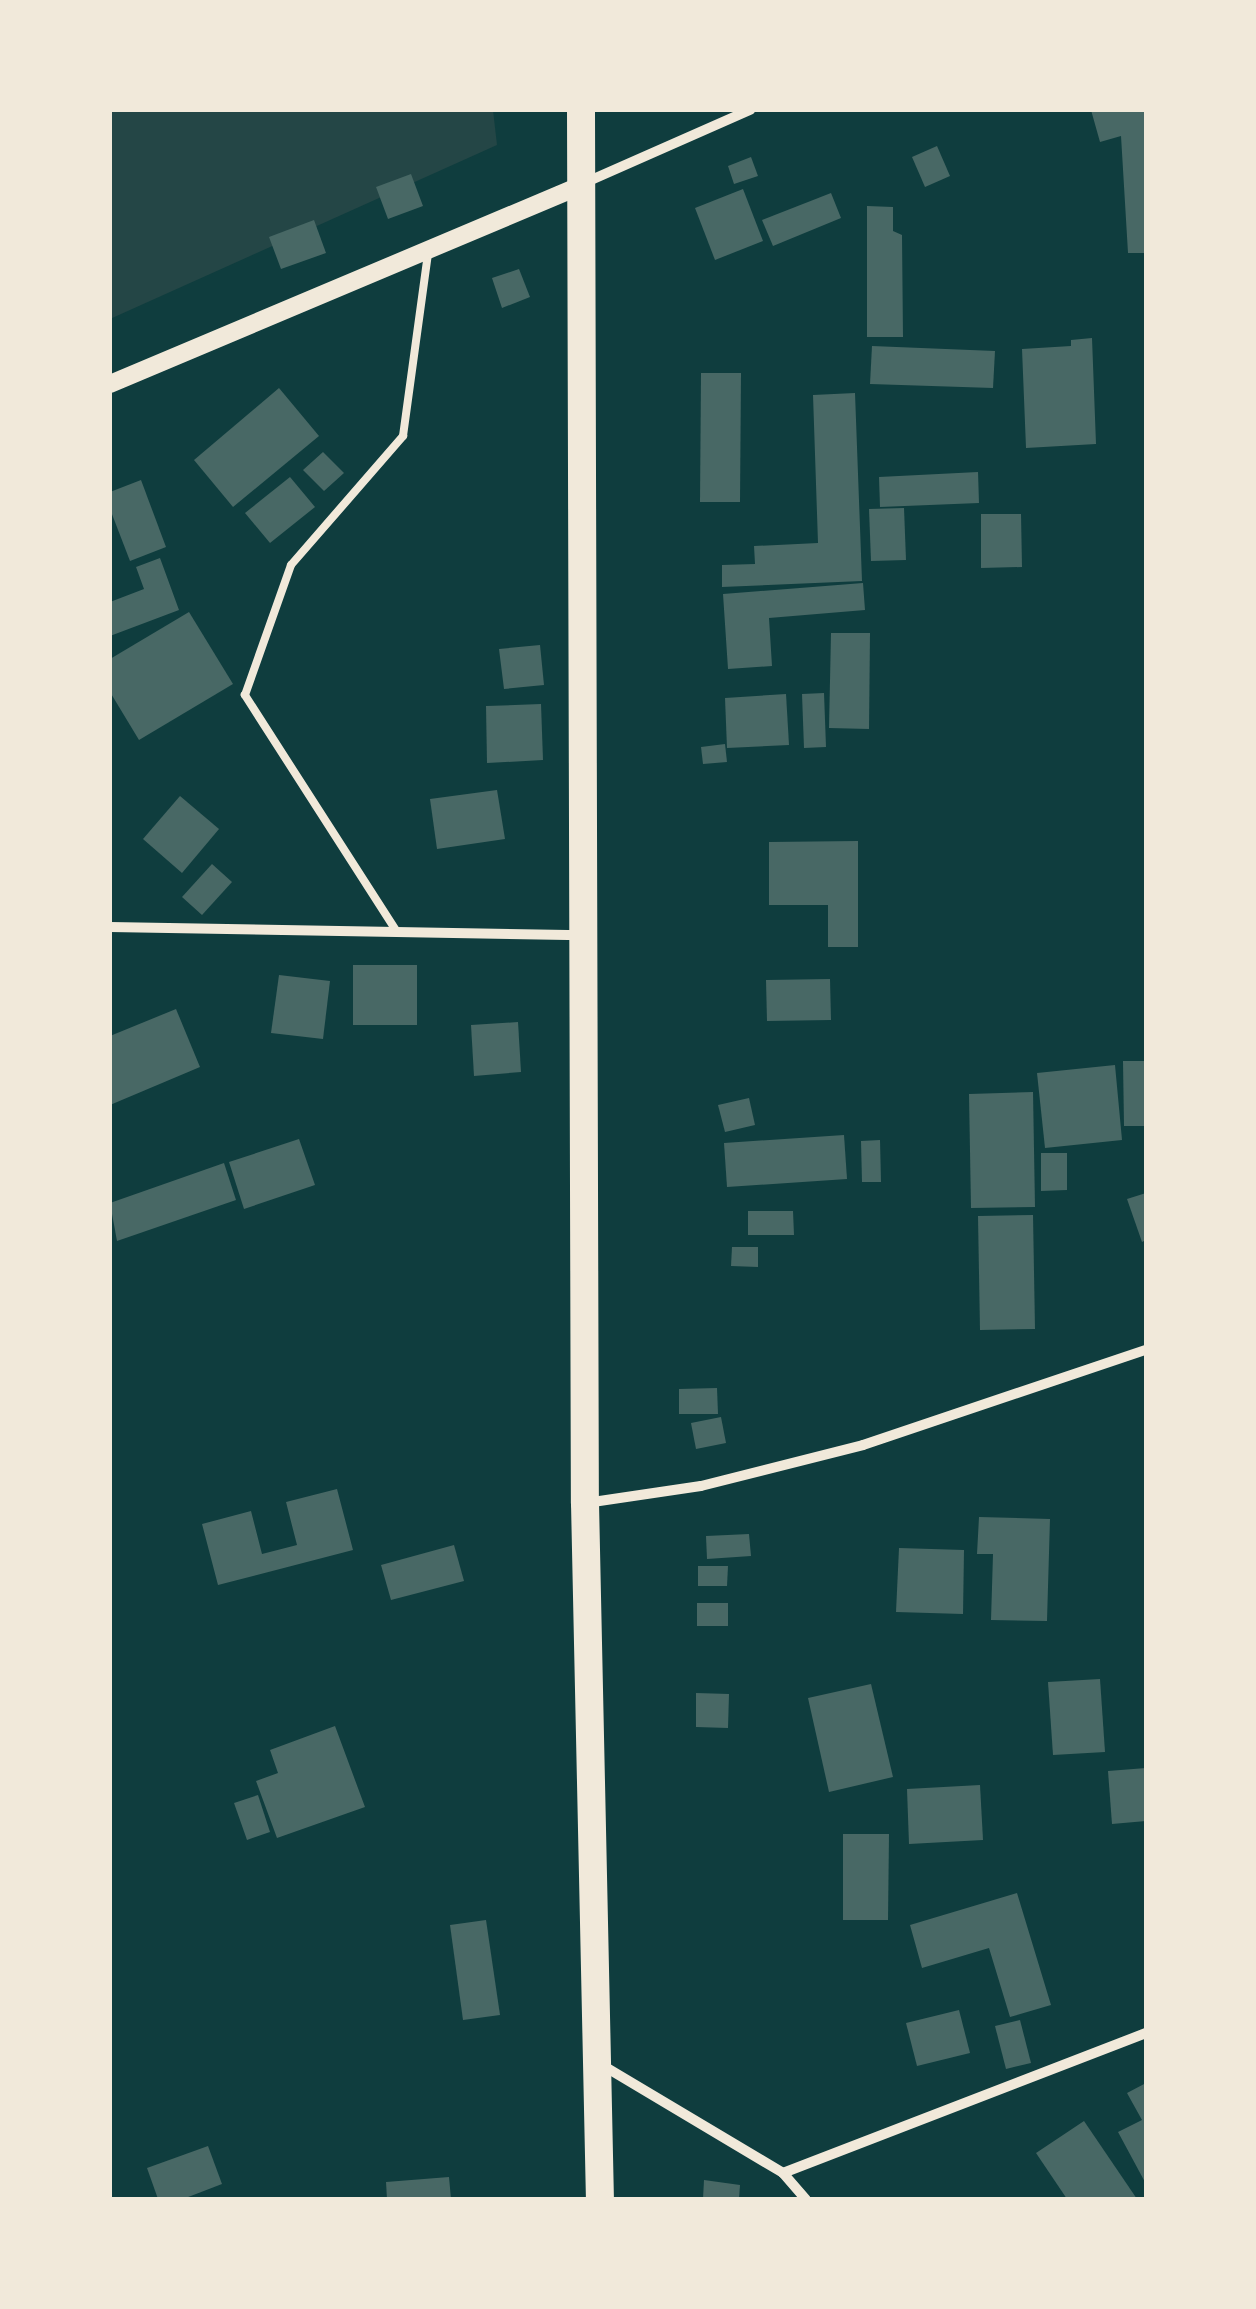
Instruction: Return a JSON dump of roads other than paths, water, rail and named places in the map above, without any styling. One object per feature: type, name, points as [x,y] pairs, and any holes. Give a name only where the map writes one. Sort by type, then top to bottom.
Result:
[{"type":"highway","points":[[581,110],[586,1503],[600,2199]]},
{"type":"street","points":[[110,384],[750,110]]},
{"type":"street","points":[[110,927],[584,935]]},
{"type":"street","points":[[586,1503],[700,1486],[862,1446],[1146,1350]]},
{"type":"street","points":[[782,2173],[1146,2033]]},
{"type":"street","points":[[597,2062],[782,2173],[806,2199]]},
{"type":"lane","points":[[397,932],[246,696],[291,564],[403,436],[428,249]]}]
